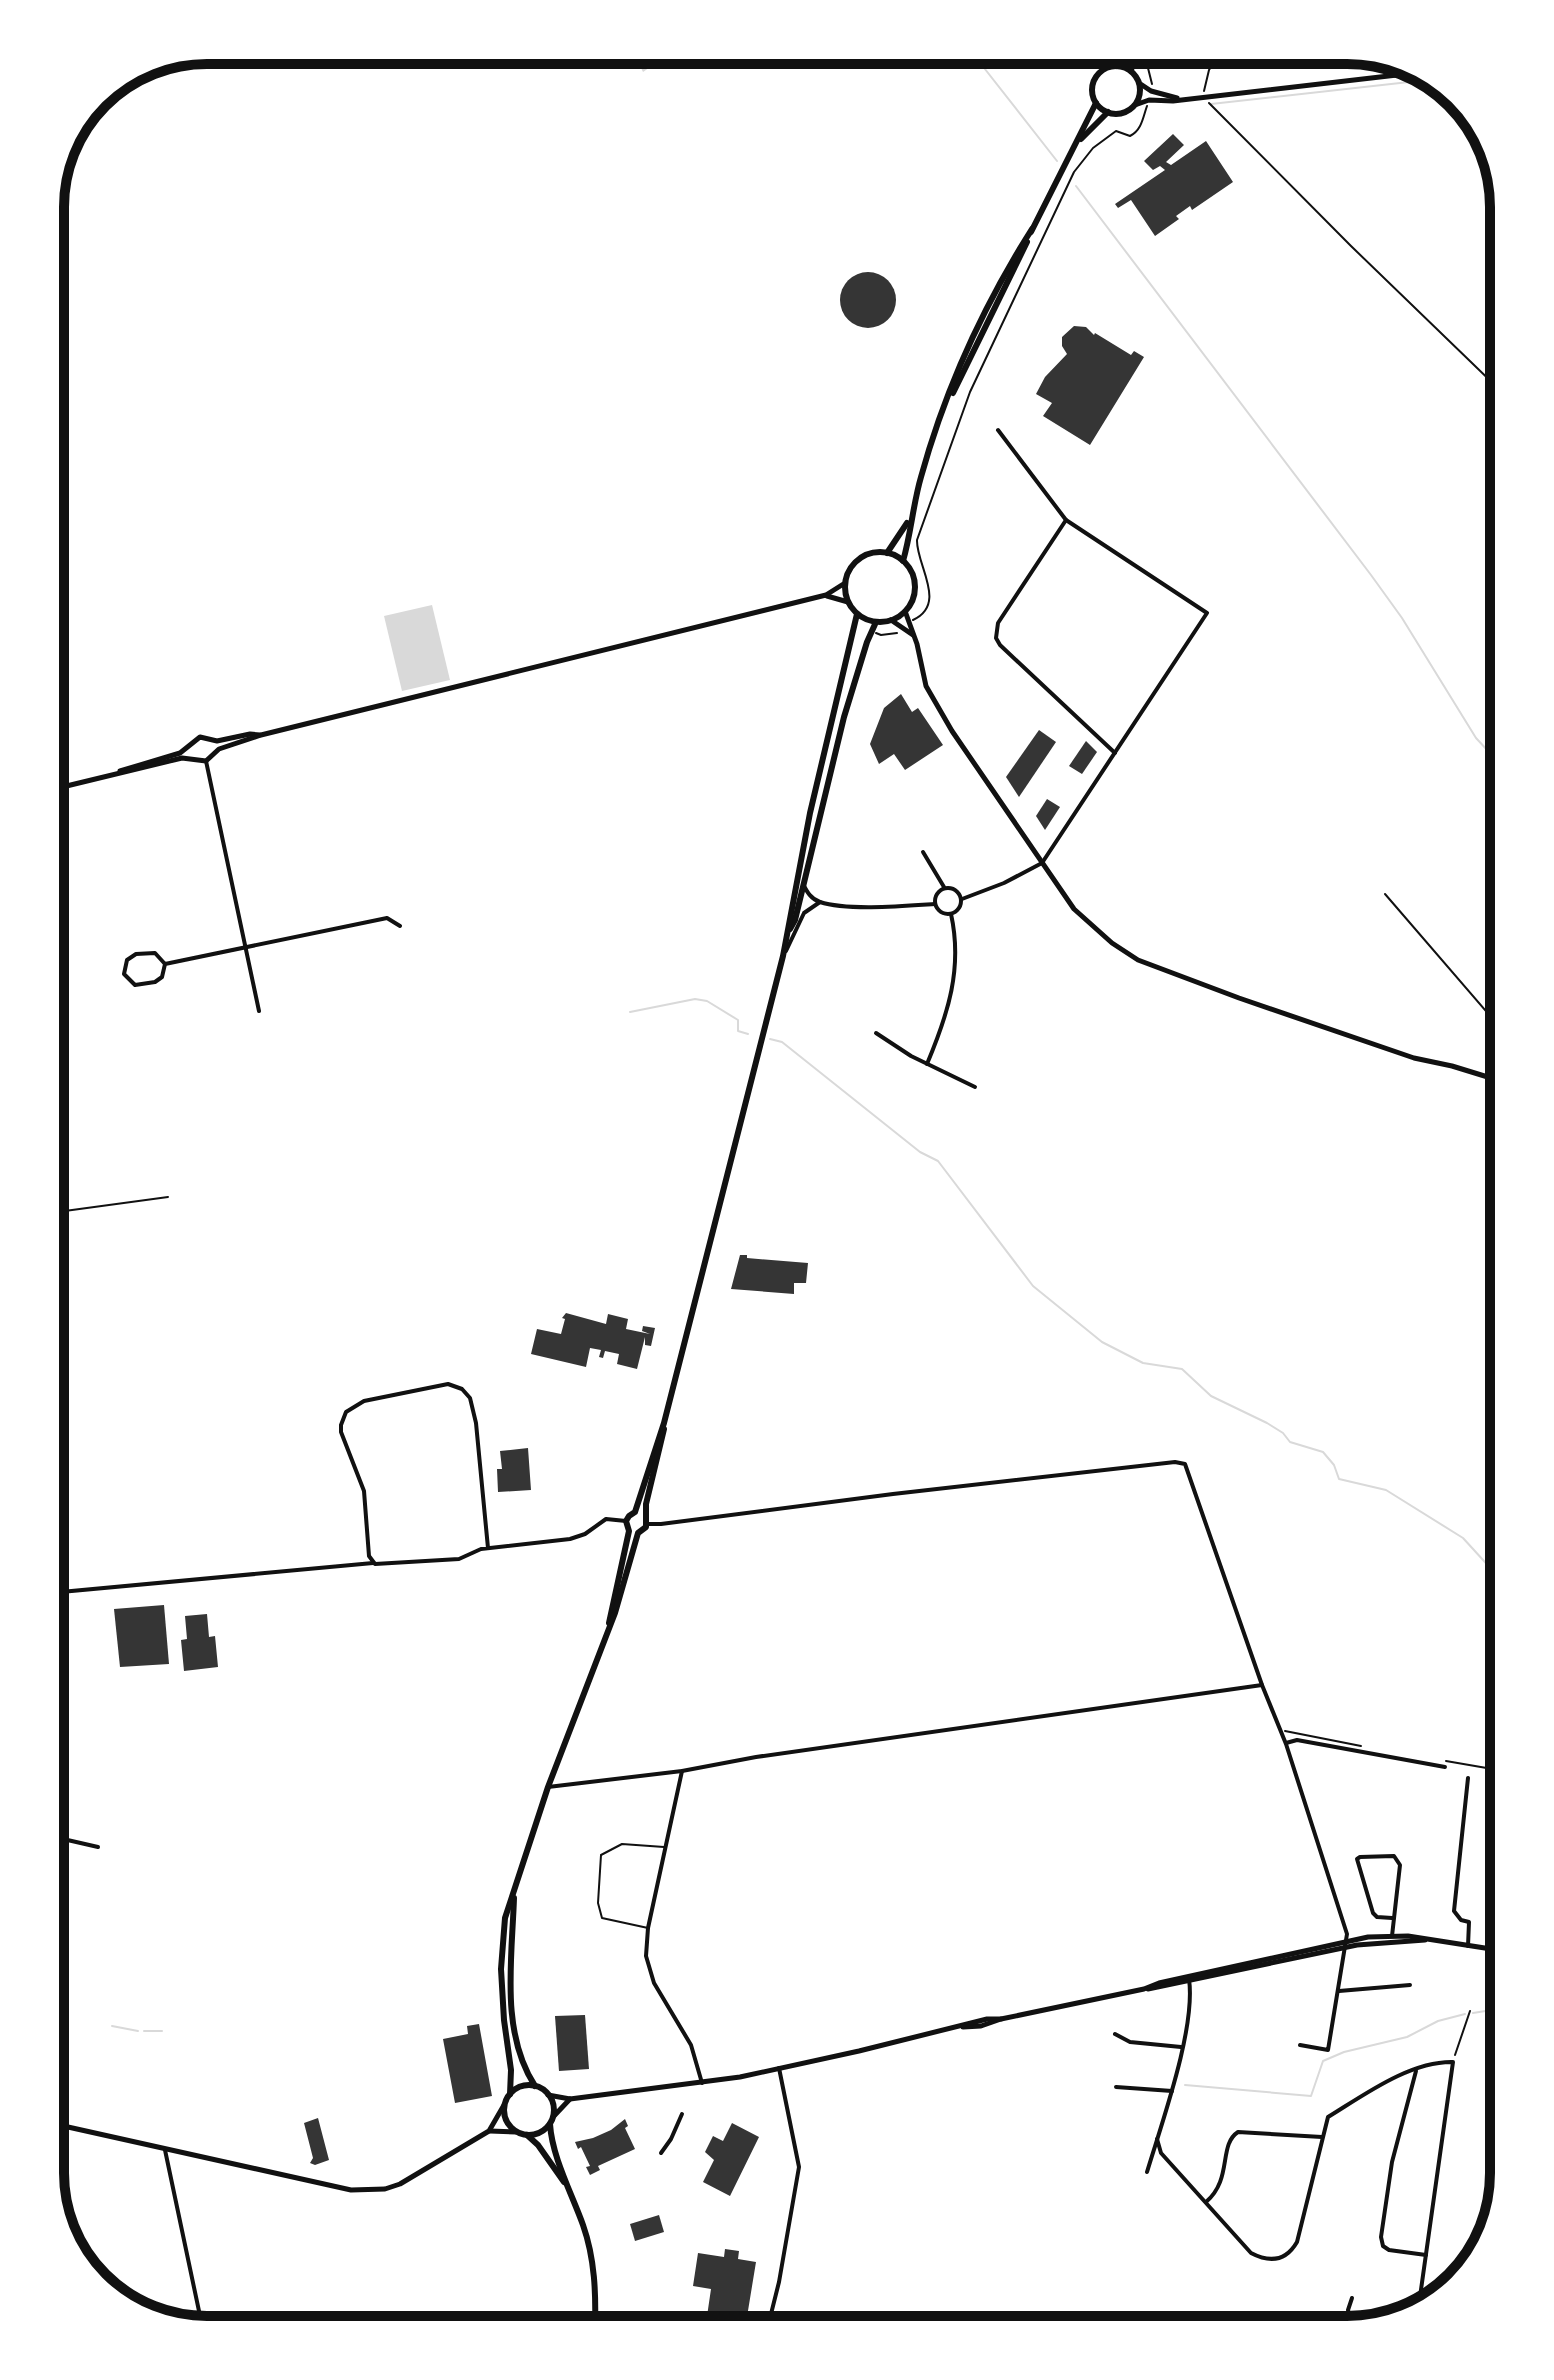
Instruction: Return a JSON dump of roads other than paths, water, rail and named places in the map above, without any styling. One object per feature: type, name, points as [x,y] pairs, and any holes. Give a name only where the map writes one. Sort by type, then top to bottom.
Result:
[{"type":"main road","points":[[1131,71],[1132,64]]},
{"type":"main road","points":[[1116,66],[1131,71],[1140,90],[1135,105],[1125,112],[1108,112],[1096,103],[1094,82],[1102,71],[1116,66]]},
{"type":"main road","points":[[903,561],[912,513],[941,415],[962,362],[1096,103]]},
{"type":"main road","points":[[1076,144],[1108,112]]},
{"type":"main road","points":[[887,553],[912,513]]},
{"type":"main road","points":[[887,553],[903,561],[914,580],[911,602],[905,611],[891,620],[876,622],[857,614],[848,602],[845,583],[858,560],[869,554],[887,553]]},
{"type":"main road","points":[[789,932],[810,813],[857,614]]},
{"type":"main road","points":[[629,1531],[638,1533],[647,1524],[644,1516],[664,1423],[789,932],[795,920],[844,717],[876,622]]},
{"type":"main road","points":[[609,1623],[629,1531],[626,1521],[635,1512],[664,1423]]},
{"type":"main road","points":[[635,1512],[644,1516]]},
{"type":"main road","points":[[551,2121],[540,2133],[527,2135],[516,2132],[506,2120],[504,2105],[510,2094],[511,2070],[503,2007],[501,1944],[505,1918],[548,1787],[609,1623],[638,1533]]},
{"type":"main road","points":[[514,1890],[510,1964],[513,2015],[523,2062],[535,2086],[552,2101],[551,2121],[566,2185],[590,2247],[596,2293],[595,2316]]},
{"type":"main road","points":[[510,2094],[521,2087],[535,2086]]},
{"type":"main road","points":[[527,2135],[538,2145],[566,2185]]},
{"type":"street","points":[[1135,105],[1149,100],[1203,97],[1399,75]]},
{"type":"street","points":[[1139,83],[1151,91],[1182,99]]},
{"type":"street","points":[[962,899],[1004,883],[1042,863],[1207,613],[1066,520],[998,430]]},
{"type":"street","points":[[1066,520],[998,623],[996,638],[1115,753]]},
{"type":"street","points":[[206,761],[215,753],[261,735],[826,595],[845,583]]},
{"type":"street","points":[[826,595],[848,602]]},
{"type":"street","points":[[905,611],[926,686],[934,702],[1042,863],[1086,922],[1138,960],[1382,1048],[1490,1077]]},
{"type":"street","points":[[891,620],[914,636]]},
{"type":"street","points":[[113,774],[130,766],[180,753],[200,737],[223,741],[250,734],[261,735]]},
{"type":"street","points":[[211,740],[215,753]]},
{"type":"street","points":[[192,744],[191,752],[195,758]]},
{"type":"street","points":[[64,786],[182,758],[206,761]]},
{"type":"street","points":[[206,761],[259,1011]]},
{"type":"street","points":[[923,852],[944,888]]},
{"type":"street","points":[[803,883],[811,897],[820,902],[868,907],[935,904]]},
{"type":"street","points":[[944,888],[955,889],[962,899],[960,907],[951,914],[940,911],[935,904],[935,896],[944,888]]},
{"type":"street","points":[[783,956],[804,913],[820,902]]},
{"type":"street","points":[[927,1064],[947,1014],[955,973],[956,946],[951,914]]},
{"type":"street","points":[[165,964],[387,918],[400,926]]},
{"type":"street","points":[[155,953],[165,964],[162,977],[155,982],[135,985],[124,974],[127,960],[136,954],[155,953]]},
{"type":"street","points":[[876,1033],[902,1051],[975,1087]]},
{"type":"street","points":[[373,1563],[369,1556],[364,1491],[341,1432],[343,1418],[357,1403],[440,1385],[462,1389],[472,1403],[488,1548]]},
{"type":"street","points":[[647,1524],[1175,1462],[1185,1464],[1262,1685],[1286,1744],[1342,1913],[1347,1944],[1328,2050],[1300,2045]]},
{"type":"street","points":[[64,1592],[373,1563],[459,1559],[488,1548],[570,1539],[585,1534],[606,1519],[626,1521]]},
{"type":"street","points":[[548,1787],[682,1771],[756,1757],[1262,1685]]},
{"type":"street","points":[[1286,1744],[1297,1740],[1446,1764]]},
{"type":"street","points":[[682,1771],[648,1928],[646,1956],[649,1970],[691,2045],[702,2083]]},
{"type":"street","points":[[1468,1778],[1454,1911],[1461,1920],[1469,1922],[1468,1946]]},
{"type":"street","points":[[64,1839],[98,1847]]},
{"type":"street","points":[[1392,1918],[1377,1917],[1373,1913],[1357,1859],[1360,1857],[1394,1856],[1398,1859],[1400,1865],[1392,1936]]},
{"type":"street","points":[[548,2095],[570,2099],[702,2083],[963,2027],[987,2019],[1001,2019],[1392,1936],[1490,1949]]},
{"type":"street","points":[[1347,1944],[1426,1940]]},
{"type":"street","points":[[1147,2172],[1172,2091],[1191,1998],[1189,1979]]},
{"type":"street","points":[[1339,1991],[1410,1985]]},
{"type":"street","points":[[1115,2034],[1130,2042],[1181,2047]]},
{"type":"street","points":[[1157,2139],[1161,2153],[1251,2253],[1266,2260],[1284,2257],[1297,2242],[1328,2117],[1390,2079],[1441,2062],[1453,2062],[1420,2296]]},
{"type":"street","points":[[770,2316],[799,2167],[779,2068]]},
{"type":"street","points":[[1416,2071],[1392,2162],[1381,2237],[1383,2246],[1389,2250],[1426,2255]]},
{"type":"street","points":[[1116,2087],[1172,2091]]},
{"type":"street","points":[[551,2121],[570,2099]]},
{"type":"street","points":[[64,2126],[351,2190],[369,2191],[400,2184],[489,2131],[504,2105]]},
{"type":"street","points":[[661,2153],[682,2114]]},
{"type":"street","points":[[489,2131],[516,2132]]},
{"type":"street","points":[[1206,2202],[1221,2185],[1234,2134],[1322,2137]]},
{"type":"street","points":[[165,2150],[200,2316]]},
{"type":"street","points":[[1349,2316],[1352,2298]]},
{"type":"lane","points":[[648,1928],[602,1918],[598,1903],[601,1855],[622,1844],[666,1847]]},
{"type":"waterway","points":[[981,64],[1057,161]]},
{"type":"waterway","points":[[1211,104],[1415,81]]},
{"type":"waterway","points":[[1076,186],[1371,575],[1402,618],[1476,738],[1490,752]]},
{"type":"waterway","points":[[630,1012],[695,999],[707,1001],[738,1020],[738,1031],[748,1034]]},
{"type":"waterway","points":[[770,1039],[782,1042],[920,1152],[938,1161],[1033,1286],[1102,1342],[1143,1363],[1182,1369],[1211,1396],[1267,1423],[1283,1433],[1290,1442],[1323,1452],[1334,1465],[1339,1479],[1386,1490],[1463,1538],[1490,1568]]},
{"type":"waterway","points":[[1473,2013],[1490,2010]]},
{"type":"waterway","points":[[1185,2085],[1311,2096],[1323,2061],[1344,2052],[1407,2037],[1438,2021],[1465,2014]]},
{"type":"waterway","points":[[112,2026],[138,2031]]},
{"type":"waterway","points":[[144,2031],[162,2031]]}]
